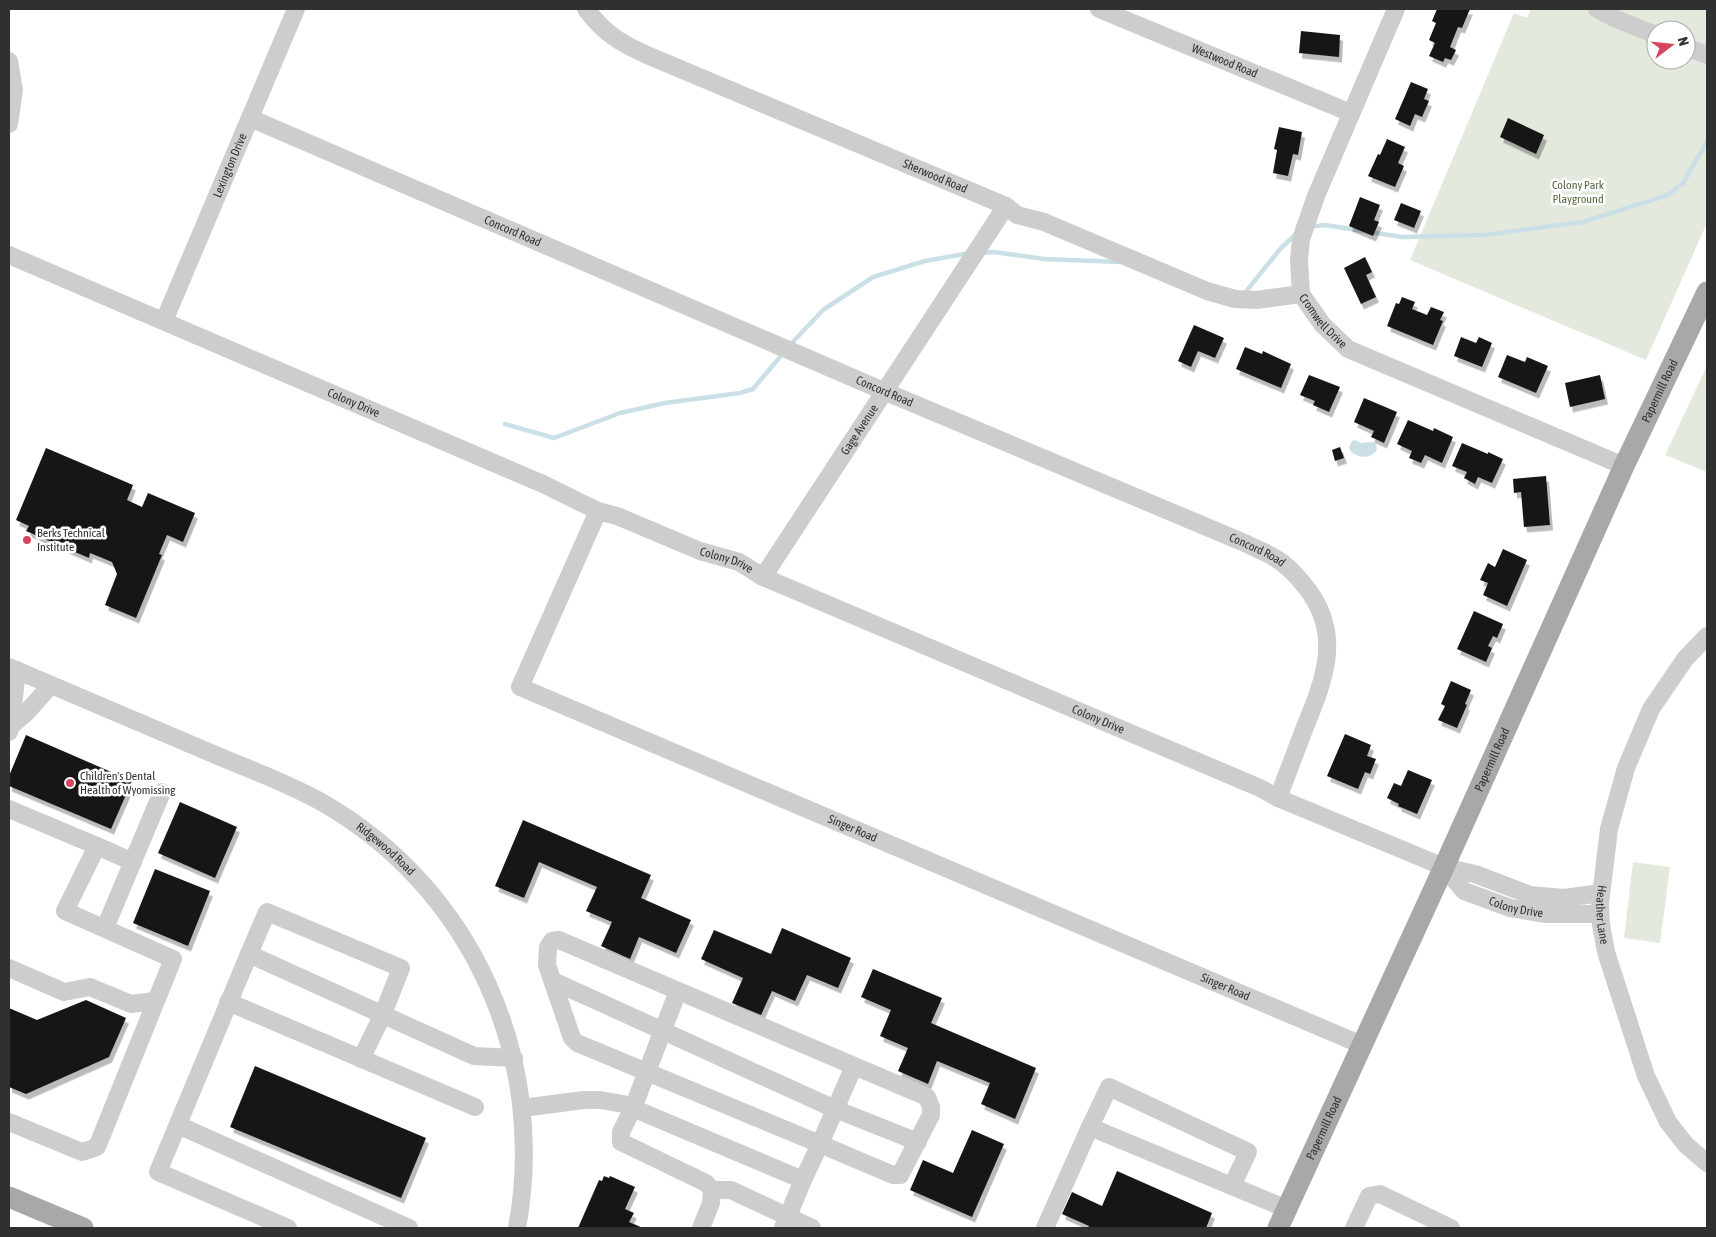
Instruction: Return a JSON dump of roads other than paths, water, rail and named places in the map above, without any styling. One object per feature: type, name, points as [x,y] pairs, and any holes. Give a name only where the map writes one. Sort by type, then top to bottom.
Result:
[{"type":"main road","name":"Papermill Road","points":[[1278,1228],[1444,867],[1624,466],[1707,292]]},
{"type":"main road","points":[[9,1196],[71,1226]]},
{"type":"street","name":"Lexington Drive","points":[[164,321],[296,9]]},
{"type":"street","name":"Sherwood Road","points":[[586,9],[619,42],[646,55],[1006,206],[1018,215],[1044,222],[1207,291],[1235,298],[1256,300],[1301,294]]},
{"type":"street","name":"Westwood Road","points":[[1099,9],[1351,113]]},
{"type":"street","name":"Cromwell Drive","points":[[1396,9],[1316,196],[1304,230],[1299,261],[1301,294],[1322,324],[1348,349],[1624,466]]},
{"type":"street","points":[[1597,9],[1618,14],[1646,29]]},
{"type":"street","points":[[9,61],[14,90],[9,124]]},
{"type":"street","name":"Concord Road","points":[[250,118],[1276,558],[1298,577],[1320,609],[1327,638],[1328,654],[1322,684],[1278,798]]},
{"type":"street","name":"Gage Avenue","points":[[763,578],[1006,206]]},
{"type":"street","name":"Colony Drive","points":[[9,255],[543,484],[598,511],[617,516],[700,551],[739,562],[763,578],[1444,867],[1475,874],[1530,895],[1564,898],[1601,893]]},
{"type":"street","name":"Singer Road","points":[[598,511],[520,687],[1362,1045]]},
{"type":"street","name":"Heather Lane","points":[[1707,636],[1685,659],[1651,709],[1626,768],[1609,829],[1600,914],[1606,952],[1646,1076],[1668,1122],[1686,1145],[1707,1163]]},
{"type":"street","points":[[10,729],[13,669]]},
{"type":"street","name":"Ridgewood Road","points":[[13,669],[315,799],[374,839],[401,862],[427,889],[469,946],[501,1014],[514,1058],[522,1108],[524,1168],[517,1228]]},
{"type":"street","points":[[10,729],[51,685]]},
{"type":"street","points":[[105,928],[162,792]]},
{"type":"street","points":[[9,809],[133,862]]},
{"type":"street","points":[[9,1122],[82,1152],[97,1147],[173,959],[65,911],[97,846]]},
{"type":"street","name":"Colony Drive","points":[[1444,867],[1464,891],[1510,908],[1546,914],[1600,914]]},
{"type":"street","points":[[288,1228],[158,1172],[267,912],[401,968],[383,1014],[362,1059]]},
{"type":"street","points":[[559,940],[678,991],[926,1097],[931,1115],[900,1175],[894,1175],[577,1043],[572,1038],[547,965],[548,946],[552,941],[559,940]]},
{"type":"street","points":[[249,954],[474,1056],[514,1058]]},
{"type":"street","points":[[9,968],[64,992],[90,987],[131,1004],[155,1002]]},
{"type":"street","points":[[553,981],[835,1109],[918,1142]]},
{"type":"street","points":[[678,991],[633,1108],[621,1132],[621,1142],[706,1183],[712,1190],[706,1227]]},
{"type":"street","points":[[228,1002],[475,1107]]},
{"type":"street","points":[[786,1223],[854,1066]]},
{"type":"street","points":[[1045,1228],[1109,1087],[1248,1152],[1232,1186]]},
{"type":"street","points":[[522,1108],[600,1100],[623,1104],[803,1180]]},
{"type":"street","points":[[178,1126],[409,1228]]},
{"type":"street","points":[[1090,1126],[1287,1209]]},
{"type":"street","points":[[712,1190],[731,1190],[786,1223],[812,1228]]},
{"type":"street","points":[[1354,1228],[1369,1196],[1380,1194],[1451,1228]]},
{"type":"waterway","points":[[1309,227],[1325,225],[1402,237],[1485,235],[1583,222],[1668,195],[1683,183],[1707,142]]},
{"type":"waterway","points":[[1244,294],[1281,248],[1296,234]]},
{"type":"waterway","points":[[980,253],[994,252],[1044,259],[1120,262]]},
{"type":"waterway","points":[[789,346],[823,310],[873,277],[925,261],[970,253]]},
{"type":"waterway","points":[[505,424],[554,438],[620,413],[665,403],[740,393],[753,389],[784,352]]},
{"type":"place","name":"Berks Technical Institute","points":[[27,540]]},
{"type":"place","name":"Children's Dental Health of Wyomissing","points":[[70,783]]},
{"type":"park label","name":"Colony Park Playground","points":[[1578,192]]}]
